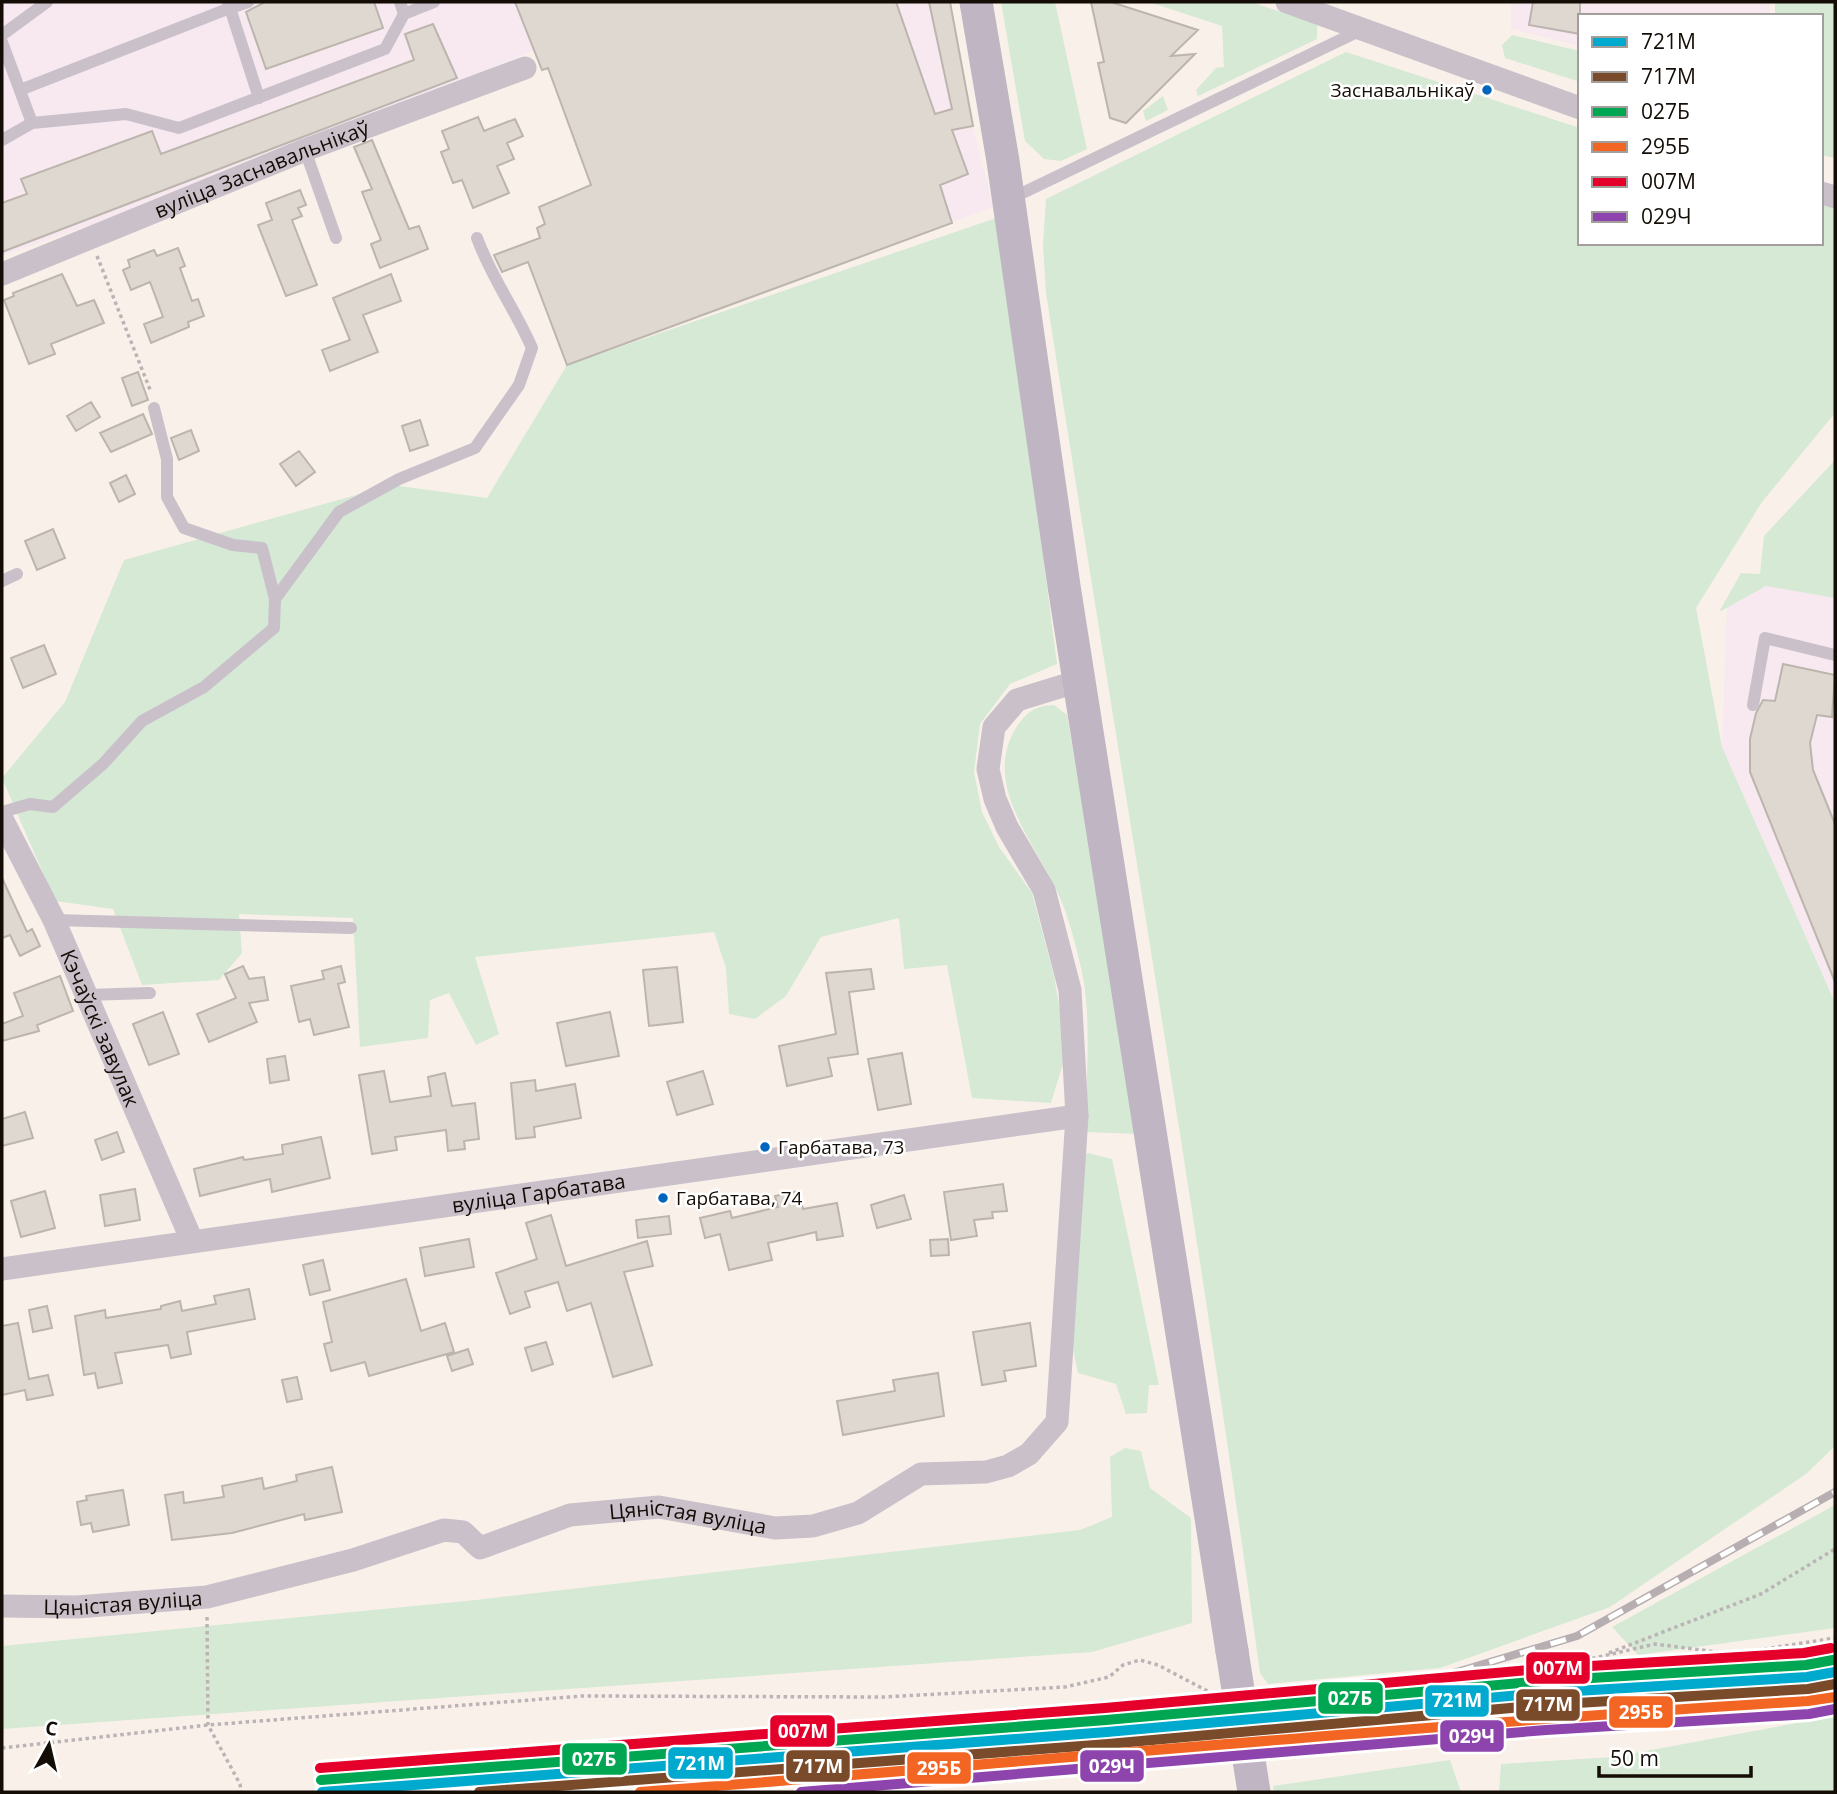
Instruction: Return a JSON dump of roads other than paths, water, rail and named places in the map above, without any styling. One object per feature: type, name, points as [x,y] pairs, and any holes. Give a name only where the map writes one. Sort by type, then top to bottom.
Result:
[{"type":"main road","points":[[976,2],[1079,681],[1254,1792]]},
{"type":"street","points":[[1287,2],[1578,107]]},
{"type":"street","name":"вуліца Заснавальнікаў","points":[[2,274],[305,150],[524,68]]},
{"type":"street","points":[[1077,1116],[1074,1027],[1070,990],[1060,943],[1044,890],[1007,827],[995,799],[988,769],[994,727],[1017,700],[1079,681]]},
{"type":"street","name":"Кэчаўскі завулак","points":[[2,819],[54,920],[192,1241]]},
{"type":"street","name":"вуліца Гарбатава","points":[[2,1269],[1077,1116]]},
{"type":"street","name":"Цяністая вуліца","points":[[2,1606],[76,1606],[207,1597],[353,1560],[444,1530],[463,1532],[481,1548],[570,1516],[659,1507],[775,1528],[813,1526],[858,1513],[921,1474],[986,1472],[1008,1466],[1029,1454],[1057,1422],[1077,1116]]},
{"type":"lane","points":[[2,35],[47,2]]},
{"type":"lane","points":[[20,90],[229,5],[248,2]]},
{"type":"lane","points":[[2,140],[32,123],[126,114],[179,128],[385,50],[402,8],[435,2]]},
{"type":"lane","points":[[229,5],[259,98]]},
{"type":"lane","points":[[1008,200],[1363,29]]},
{"type":"lane","points":[[2,42],[32,123]]},
{"type":"lane","points":[[305,150],[336,238]]},
{"type":"lane","points":[[275,599],[339,512],[399,479],[475,448],[519,385],[532,348],[516,312],[490,274],[477,238]]},
{"type":"lane","points":[[2,812],[30,804],[53,807],[103,764],[142,722],[204,687],[274,628],[275,599],[262,548],[233,545],[184,528],[167,497],[167,459],[154,408]]},
{"type":"lane","points":[[2,581],[17,574]]},
{"type":"lane","points":[[1753,705],[1765,638],[1835,655]]},
{"type":"lane","points":[[54,920],[351,928]]},
{"type":"lane","points":[[86,995],[150,993]]},
{"type":"railway","points":[[601,1770],[706,1752],[1306,1698],[1440,1677],[1577,1636],[1835,1492]]},
{"type":"railway","points":[[396,1792],[428,1784]]},
{"type":"place","name":"Заснавальнікаў","points":[[1487,90]]},
{"type":"place","name":"Гарбатава, 73","points":[[765,1147]]},
{"type":"place","name":"Гарбатава, 74","points":[[663,1198]]}]
